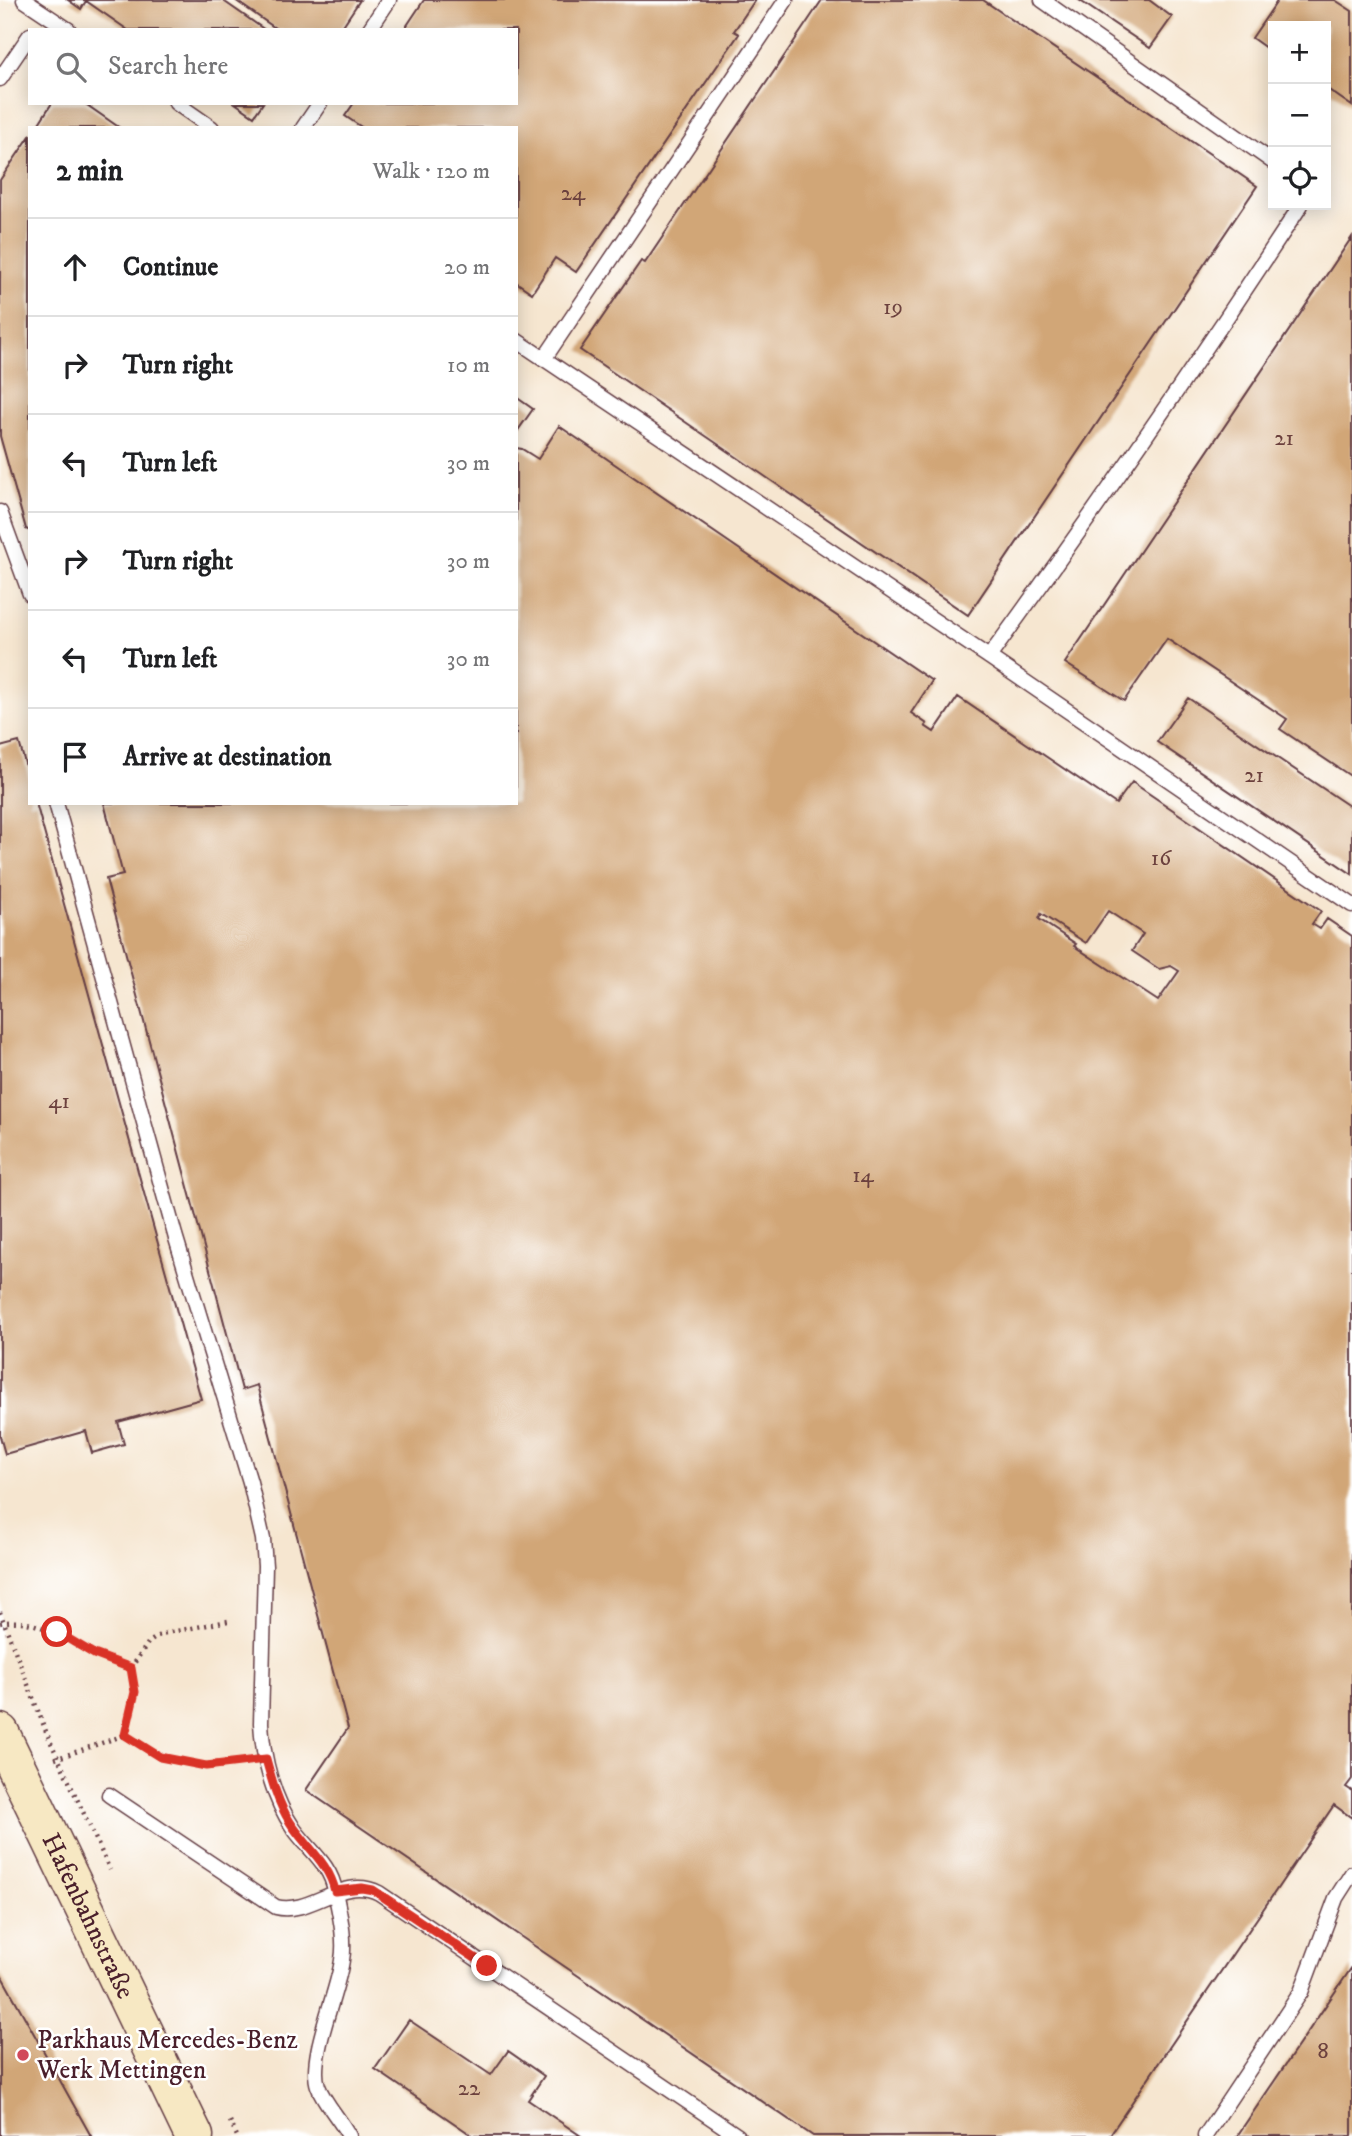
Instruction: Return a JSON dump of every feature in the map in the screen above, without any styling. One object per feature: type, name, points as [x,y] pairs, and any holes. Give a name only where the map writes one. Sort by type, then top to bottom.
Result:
[{"type":"main road","name":"Hafenbahnstraße","points":[[0,1733],[194,2136]]},
{"type":"lane","points":[[24,0],[66,28]]},
{"type":"lane","points":[[370,28],[389,0]]},
{"type":"lane","points":[[544,359],[786,0]]},
{"type":"lane","points":[[1042,0],[1268,158]]},
{"type":"lane","points":[[35,28],[45,13]]},
{"type":"lane","points":[[0,79],[28,38]]},
{"type":"lane","points":[[179,105],[209,126]]},
{"type":"lane","points":[[304,126],[319,105]]},
{"type":"lane","points":[[989,657],[1080,532],[1298,210]]},
{"type":"lane","points":[[518,341],[989,657],[1352,905]]},
{"type":"lane","points":[[0,512],[28,589]]},
{"type":"lane","points":[[57,805],[175,1235],[250,1482],[263,1539],[265,1566],[261,1723],[266,1759],[283,1810],[301,1838],[330,1872],[335,1891],[343,1955],[321,2043],[316,2078],[319,2088],[349,2136]]},
{"type":"lane","points":[[109,1795],[276,1907],[293,1908],[335,1891],[362,1888],[379,1893],[738,2136]]},
{"type":"lane","points":[[1205,2136],[1297,1998],[1336,1898],[1352,1873]]},
{"type":"path","points":[[0,1612],[2,1623],[57,1758],[125,1735]]},
{"type":"path","points":[[2,1623],[20,1621],[48,1628],[94,1654],[131,1668]]},
{"type":"path","points":[[125,1735],[135,1692],[131,1668],[148,1643],[161,1634],[228,1621]]},
{"type":"path","points":[[125,1735],[160,1757],[206,1766],[266,1759]]},
{"type":"building","points":[[68,0],[222,0],[262,28],[125,28],[86,1],[81,9]]},
{"type":"building","points":[[235,0],[360,0],[341,28],[275,28]]},
{"type":"building","points":[[424,0],[755,0],[734,31],[739,34],[576,272],[555,258],[532,293],[518,283],[518,126],[360,126],[345,116],[353,105],[518,105],[518,28],[405,28]]},
{"type":"building","points":[[822,0],[983,0],[1257,186],[968,615],[580,350],[641,261],[645,263]]},
{"type":"building","points":[[1079,0],[1149,0],[1172,17],[1150,48]]},
{"type":"building","points":[[1278,0],[1335,0],[1352,11],[1352,106],[1331,91],[1331,21],[1268,21],[1268,49],[1252,38]]},
{"type":"building","points":[[51,105],[87,105],[117,126],[37,126]]},
{"type":"building","points":[[238,105],[262,105],[254,116]]},
{"type":"building","points":[[28,139],[28,530],[0,436],[0,180]]},
{"type":"building","points":[[1352,237],[1352,777],[1280,729],[1287,719],[1167,639],[1124,701],[1065,663]]},
{"type":"building","points":[[518,398],[533,409],[518,430]]},
{"type":"building","points":[[559,426],[932,681],[911,713],[934,732],[958,697],[1116,804],[1132,782],[1321,911],[1312,924],[1320,929],[1327,919],[1352,936],[1352,1779],[1346,1787],[1352,1791],[1352,1818],[1334,1805],[1109,2136],[813,2136],[306,1790],[348,1728],[257,1385],[242,1390],[106,879],[123,875],[105,805],[518,805],[518,448],[538,459]],"holes":[[[1108,911],[1143,934],[1132,951],[1159,969],[1171,966],[1179,971],[1158,1001],[1074,946],[1076,944],[1039,919],[1041,914],[1086,943]]]},
{"type":"building","points":[[1188,698],[1352,808],[1352,874],[1157,742]]},
{"type":"building","points":[[19,742],[28,774],[28,805],[37,805],[201,1399],[118,1422],[124,1444],[92,1453],[86,1431],[5,1454],[0,1436],[0,747]]},
{"type":"building","points":[[1352,1967],[1352,2136],[1237,2136]]},
{"type":"building","name":"Parkhaus Mercedes-Benz Werk Mettingen","points":[[0,1973],[91,2136],[0,2136]]},
{"type":"building","points":[[409,2020],[491,2075],[508,2051],[544,2076],[528,2100],[581,2136],[473,2136],[375,2069]]},
{"type":"place","name":"Parkhaus Mercedes-Benz Werk Mettingen","points":[[23,2055]]},
{"type":"route","points":[[57,1632],[94,1654],[131,1668],[135,1692],[125,1735],[160,1757],[206,1766],[266,1759],[278,1799],[288,1820],[330,1872],[335,1891],[362,1888],[373,1890],[487,1966]]}]
